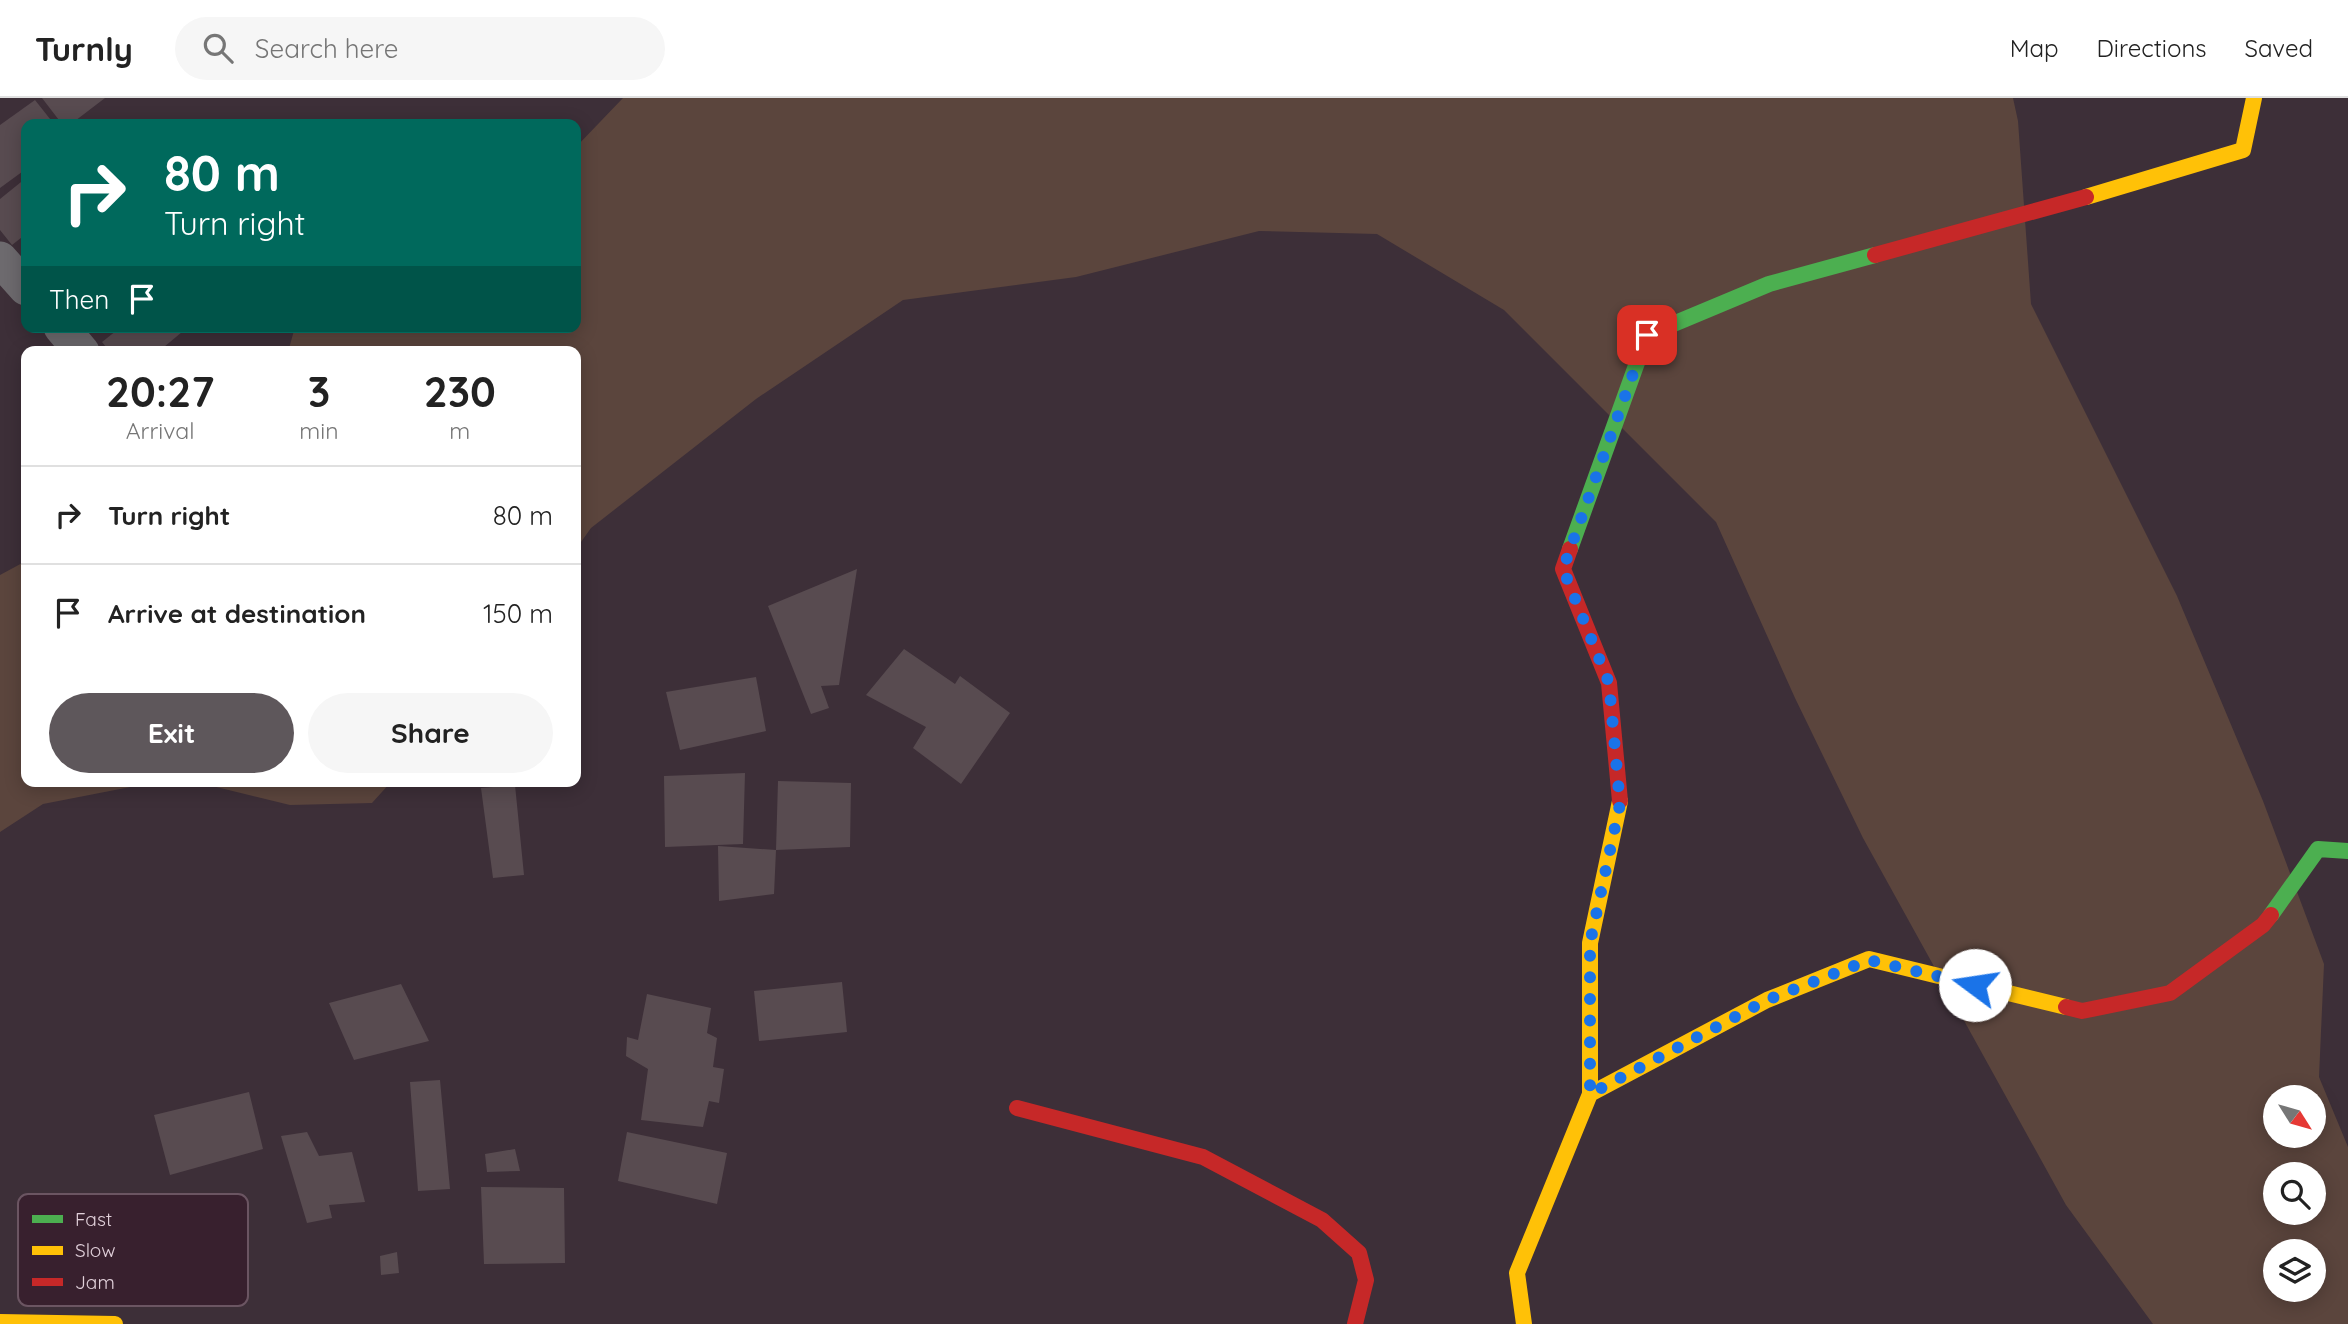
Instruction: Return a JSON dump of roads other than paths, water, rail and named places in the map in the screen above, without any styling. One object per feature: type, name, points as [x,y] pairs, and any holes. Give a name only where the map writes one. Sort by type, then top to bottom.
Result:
[{"type":"street","points":[[1524,1324],[1517,1273],[1590,1094],[1590,943],[1620,804],[1609,683],[1563,569],[1647,335],[1769,284],[2036,212],[2243,150],[2254,98]]},
{"type":"street","points":[[0,259],[21,282]]},
{"type":"street","points":[[1590,1094],[1767,1000],[1869,960],[2082,1011],[2170,993],[2263,925],[2318,849],[2348,851]]},
{"type":"street","points":[[1017,1108],[1203,1157],[1322,1220],[1359,1253],[1366,1280],[1359,1317],[1354,1324]]},
{"type":"street","points":[[0,1322],[115,1324]]}]
